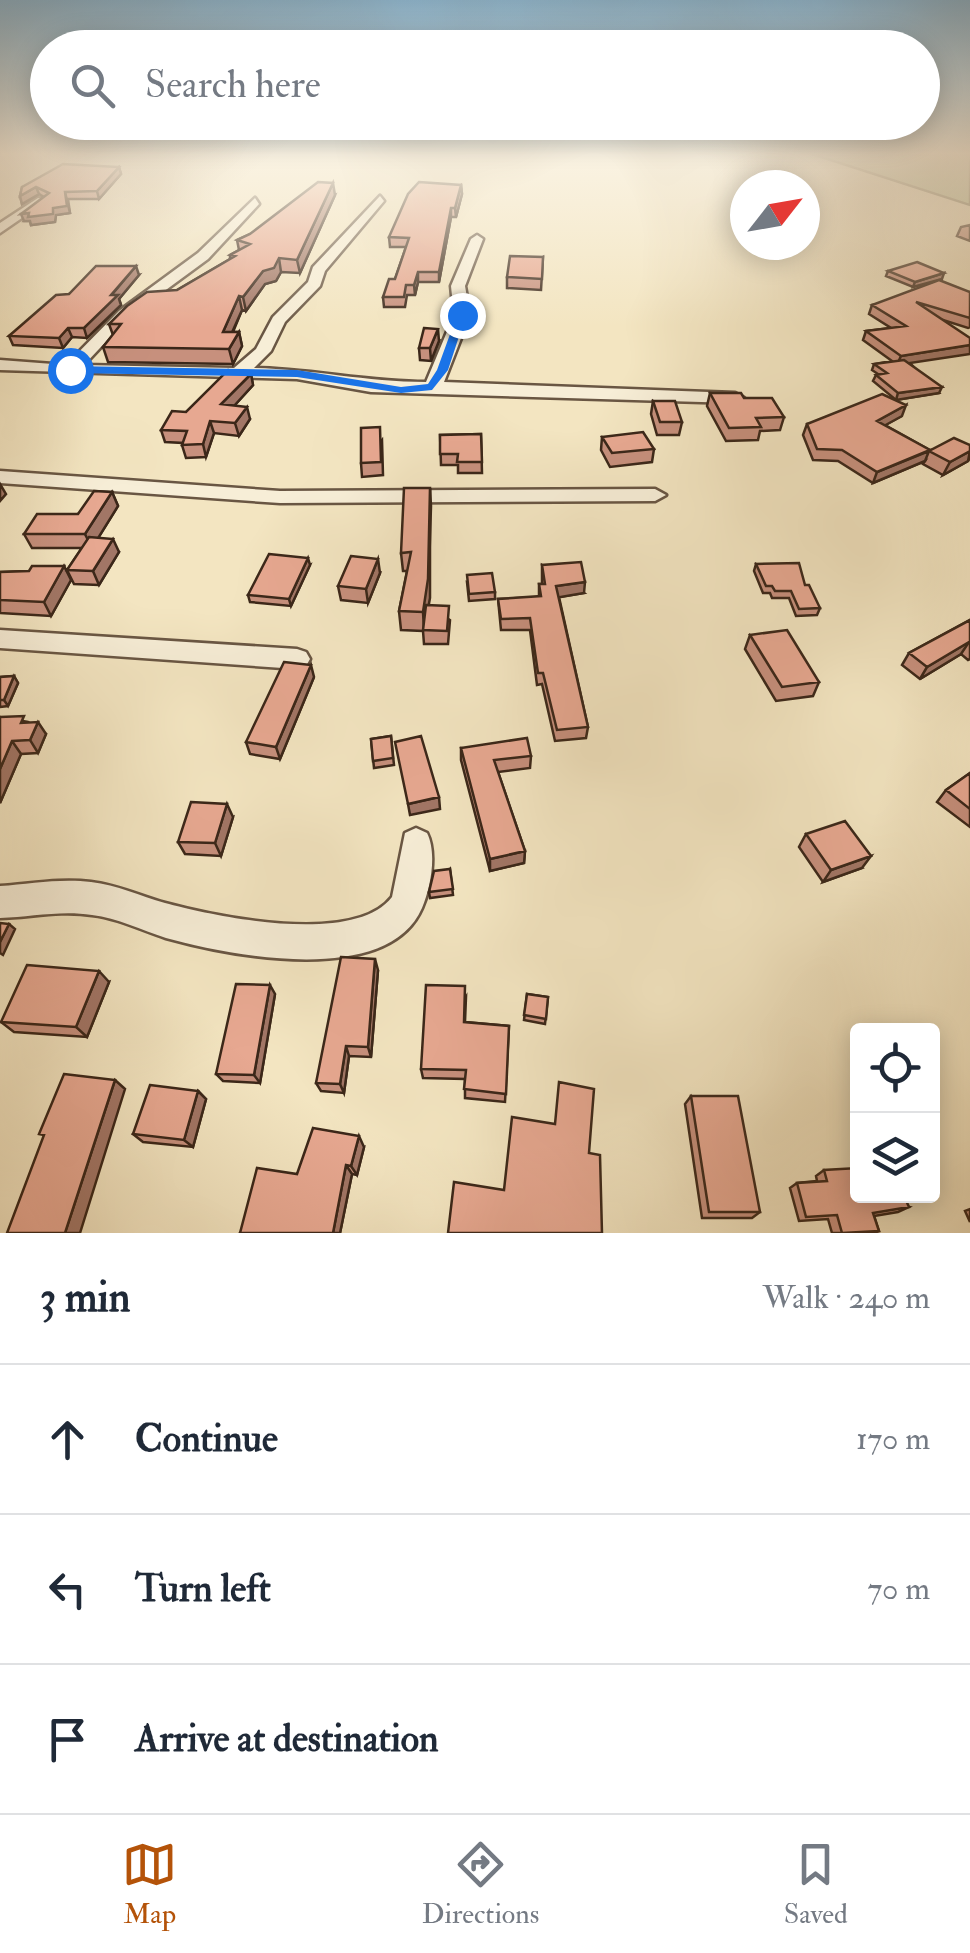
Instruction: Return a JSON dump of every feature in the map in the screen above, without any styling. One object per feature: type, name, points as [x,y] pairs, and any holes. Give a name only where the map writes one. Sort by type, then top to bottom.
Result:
[{"type":"street","points":[[0,229],[25,212]]},
{"type":"street","points":[[70,370],[124,314],[203,256],[246,212]]},
{"type":"street","points":[[237,374],[264,351],[278,320],[315,283],[318,270],[369,212]]},
{"type":"street","points":[[432,387],[462,315],[458,286],[477,238]]},
{"type":"street","points":[[0,365],[297,374],[401,390],[432,387],[736,398]]},
{"type":"street","points":[[0,477],[280,497],[655,495]]},
{"type":"street","points":[[0,639],[297,659]]},
{"type":"street","points":[[0,902],[86,897],[214,930],[309,943],[347,942],[399,916],[410,894],[416,843]]},
{"type":"building","points":[[24,212],[53,212],[28,217],[29,213],[21,214]]},
{"type":"building","points":[[279,212],[320,212],[297,260],[279,258],[274,268],[263,271],[243,297],[239,296],[223,332],[239,332],[229,349],[103,347],[121,324],[109,324],[127,306],[147,292],[177,290],[235,256],[230,255],[250,244],[237,240]]},
{"type":"building","points":[[400,212],[450,212],[439,272],[418,272],[414,285],[406,285],[404,297],[383,297],[389,279],[395,279],[409,238],[389,237]]},
{"type":"building","points":[[510,256],[543,257],[542,279],[507,277]]},
{"type":"building","points":[[917,262],[944,273],[915,282],[888,271]]},
{"type":"building","points":[[96,266],[136,266],[111,295],[118,295],[84,328],[68,328],[59,338],[9,336],[56,295],[69,294]]},
{"type":"building","points":[[939,280],[970,292],[970,318],[916,302],[970,338],[970,345],[901,356],[866,331],[906,326],[872,305]]},
{"type":"building","points":[[424,328],[438,329],[430,348],[419,348]]},
{"type":"building","points":[[904,360],[942,387],[898,393],[876,375],[887,373],[874,364]]},
{"type":"building","points":[[228,370],[251,374],[221,404],[247,407],[235,423],[210,421],[203,444],[182,445],[187,431],[161,430],[172,411],[186,412]]},
{"type":"building","points":[[710,393],[772,398],[784,417],[756,418],[761,427],[729,428]]},
{"type":"building","points":[[882,394],[906,405],[877,421],[930,450],[877,472],[842,450],[817,449],[807,424]]},
{"type":"building","points":[[653,401],[675,401],[682,422],[660,422]]},
{"type":"building","points":[[380,427],[381,462],[361,463],[361,428]]},
{"type":"building","points":[[643,432],[654,449],[612,453],[602,437]]},
{"type":"building","points":[[481,434],[482,462],[457,462],[458,454],[440,454],[440,435]]},
{"type":"building","points":[[954,438],[970,445],[970,451],[950,462],[929,451]]},
{"type":"building","points":[[404,488],[430,488],[428,579],[423,612],[399,611],[411,552],[401,553]]},
{"type":"building","points":[[94,491],[112,492],[85,534],[24,534],[37,514],[78,514]]},
{"type":"building","points":[[89,537],[113,539],[93,571],[67,570]]},
{"type":"building","points":[[269,554],[308,558],[289,599],[248,595]]},
{"type":"building","points":[[351,556],[378,559],[366,589],[338,586]]},
{"type":"building","points":[[581,562],[585,582],[556,586],[588,727],[557,730],[543,673],[538,673],[530,618],[501,619],[498,599],[541,596],[539,584],[545,584],[542,565]]},
{"type":"building","points":[[799,563],[805,585],[809,585],[820,608],[799,609],[791,591],[775,591],[766,586],[756,564]]},
{"type":"building","points":[[32,566],[64,566],[44,602],[0,600],[0,572],[29,571]]},
{"type":"building","points":[[492,573],[495,592],[469,594],[467,575]]},
{"type":"building","points":[[426,605],[449,606],[447,631],[423,630]]},
{"type":"building","points":[[970,620],[970,643],[927,667],[909,653]]},
{"type":"building","points":[[787,630],[819,682],[782,687],[750,635]]},
{"type":"building","points":[[284,662],[311,665],[276,747],[246,742]]},
{"type":"building","points":[[14,676],[4,700],[0,700],[0,677]]},
{"type":"building","points":[[24,716],[21,723],[38,722],[30,740],[12,741],[0,769],[0,717]]},
{"type":"building","points":[[391,736],[393,758],[373,761],[371,739]]},
{"type":"building","points":[[421,736],[439,797],[408,804],[395,742]]},
{"type":"building","points":[[527,738],[531,756],[494,760],[525,851],[490,859],[461,748]]},
{"type":"building","points":[[970,773],[970,809],[946,790]]},
{"type":"building","points":[[191,802],[227,804],[215,843],[178,842]]},
{"type":"building","points":[[845,821],[871,856],[831,870],[806,834]]},
{"type":"building","points":[[450,869],[453,889],[429,892],[434,871]]},
{"type":"building","points":[[0,923],[9,924],[0,942]]},
{"type":"building","points":[[341,957],[375,959],[368,1047],[346,1046],[340,1084],[316,1083]]},
{"type":"building","points":[[27,965],[99,971],[76,1027],[1,1022]]},
{"type":"building","points":[[236,984],[270,985],[254,1075],[216,1074]]},
{"type":"building","points":[[426,985],[465,986],[464,1022],[509,1026],[506,1094],[464,1089],[466,1070],[421,1069]]},
{"type":"building","points":[[527,994],[548,997],[546,1019],[524,1015]]},
{"type":"building","points":[[64,1074],[115,1080],[65,1233],[7,1233],[44,1135],[39,1134]]},
{"type":"building","points":[[559,1082],[594,1089],[589,1153],[600,1155],[602,1233],[448,1233],[454,1182],[504,1190],[512,1117],[555,1124]]},
{"type":"building","points":[[150,1085],[198,1091],[184,1140],[133,1134]]},
{"type":"building","points":[[691,1096],[738,1096],[760,1212],[709,1212]]},
{"type":"building","points":[[313,1128],[359,1136],[351,1166],[346,1165],[333,1233],[240,1233],[257,1168],[297,1174]]},
{"type":"building","points":[[850,1168],[850,1203],[907,1203],[909,1207],[873,1213],[879,1231],[842,1233],[837,1215],[806,1217],[797,1183],[827,1181],[824,1170]]},
{"type":"route","points":[[70,370],[297,374],[401,390],[432,387],[462,315]]}]
